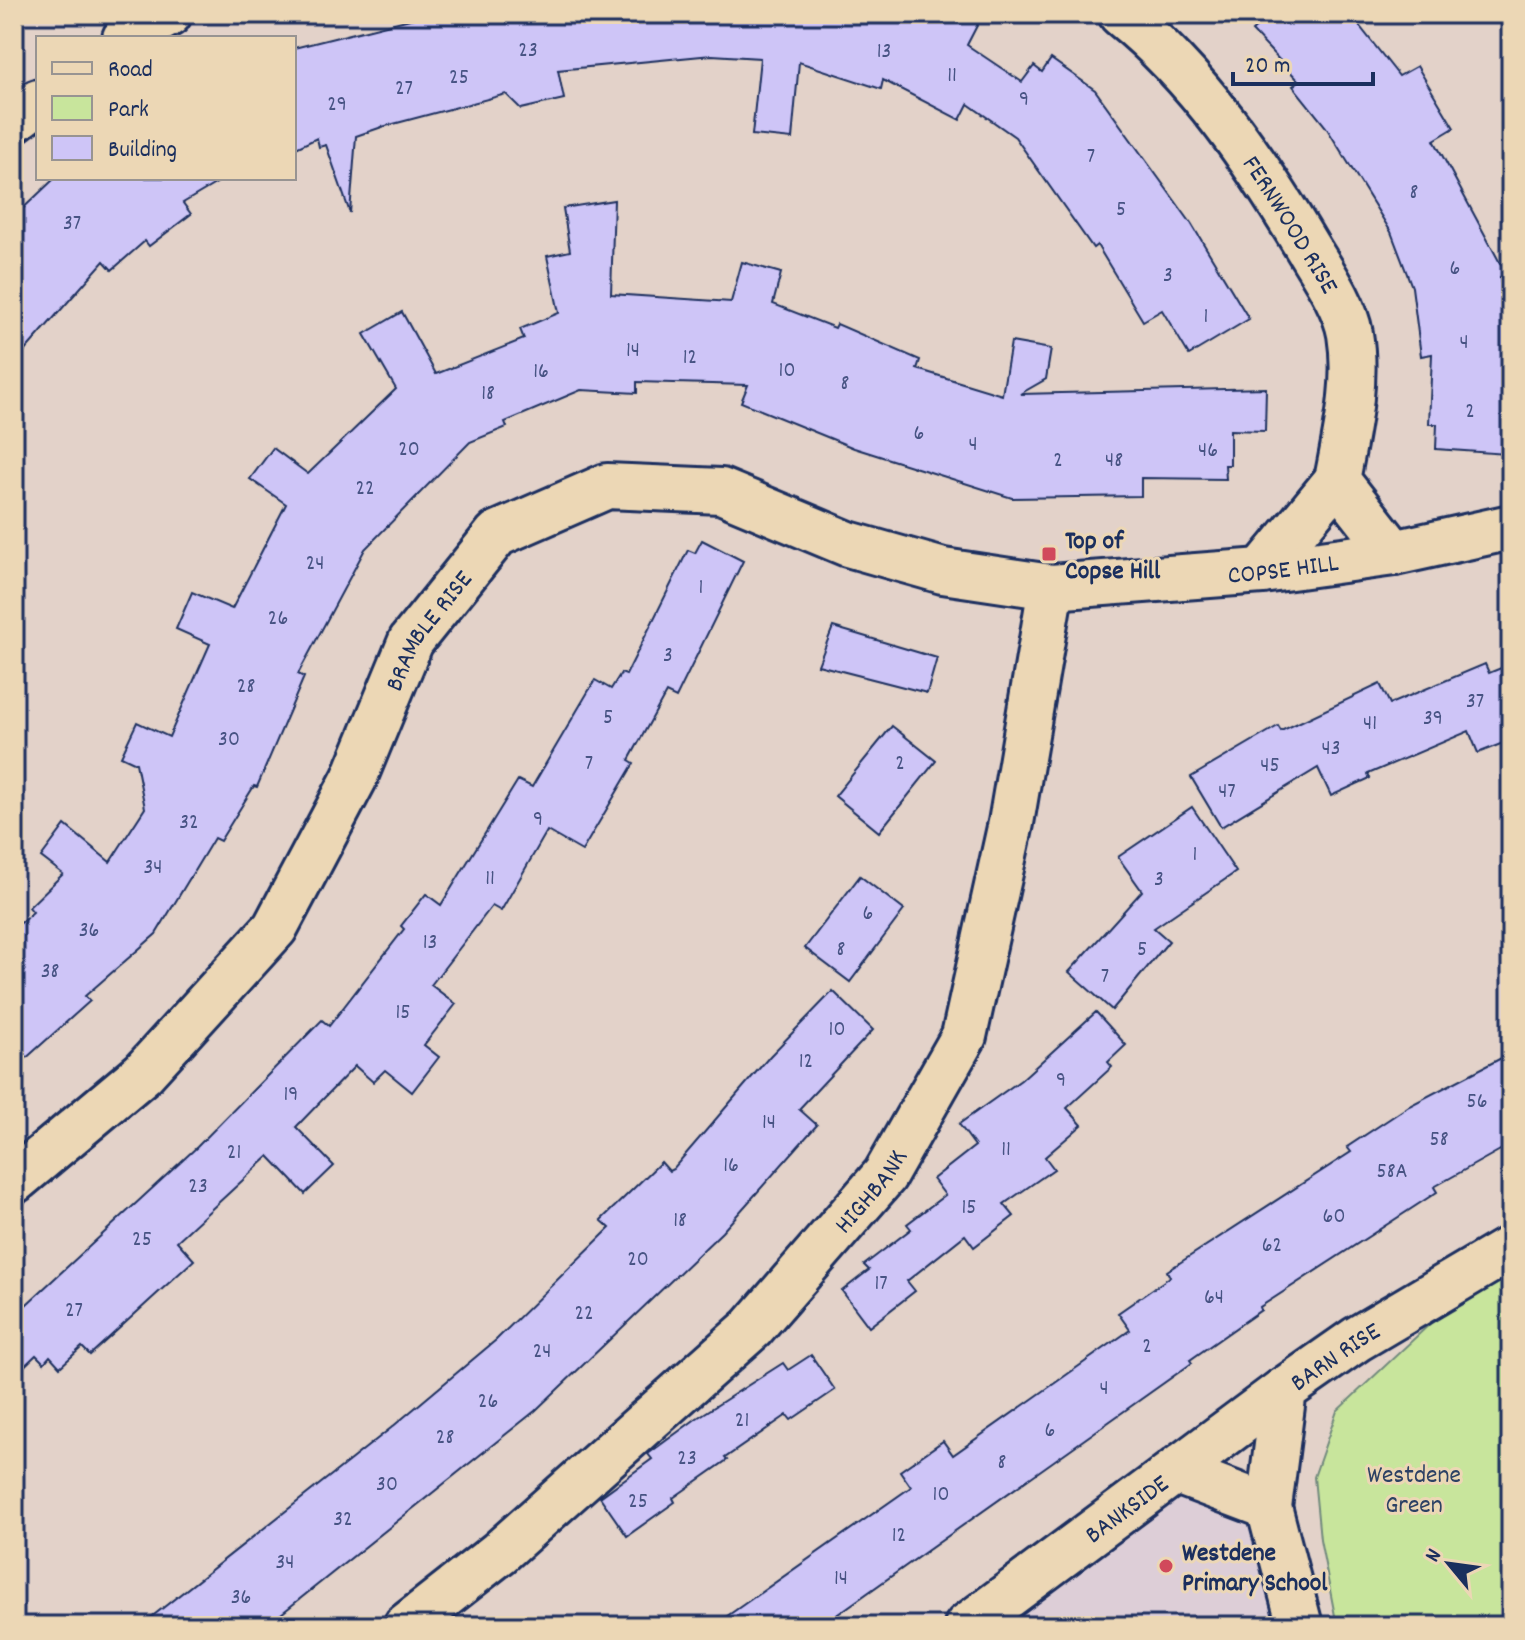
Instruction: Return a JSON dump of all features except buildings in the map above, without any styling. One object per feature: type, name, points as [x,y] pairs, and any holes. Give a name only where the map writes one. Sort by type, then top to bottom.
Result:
[{"type":"street","points":[[129,36],[169,14]]},
{"type":"street","name":"FERNWOOD RISE","points":[[1121,14],[1156,42],[1255,161],[1324,274],[1350,333],[1351,406],[1337,480],[1262,571]]},
{"type":"street","points":[[14,120],[36,104]]},
{"type":"street","points":[[1337,480],[1394,553]]},
{"type":"street","name":"BRAMBLE RISE","points":[[14,1181],[143,1073],[275,928],[354,779],[411,641],[497,534],[607,486],[721,491],[848,544],[943,571],[1051,587]]},
{"type":"street","name":"COPSE HILL","points":[[1051,587],[1262,571],[1394,553],[1511,527]]},
{"type":"street","name":"HIGHBANK","points":[[406,1626],[499,1553],[752,1328],[885,1175],[964,1036],[1011,823],[1051,587]]},
{"type":"street","name":"BARN RISE","points":[[1300,1626],[1269,1507],[1284,1390],[1357,1339],[1511,1248]]},
{"type":"street","name":"BANKSIDE","points":[[967,1626],[1284,1390]]},
{"type":"street","points":[[1177,1472],[1269,1507]]},
{"type":"shaded area","name":"Westdene Primary School","points":[[1177,1472],[1269,1507],[1300,1626],[967,1626]]},
{"type":"green space","name":"Westdene Green","points":[[1511,1270],[1511,1626],[1337,1626],[1320,1539],[1314,1477],[1337,1411],[1449,1306]]},
{"type":"place","name":"Top of Copse Hill","points":[[1049,554]]},
{"type":"place","name":"Westdene Primary School","points":[[1166,1566]]}]
